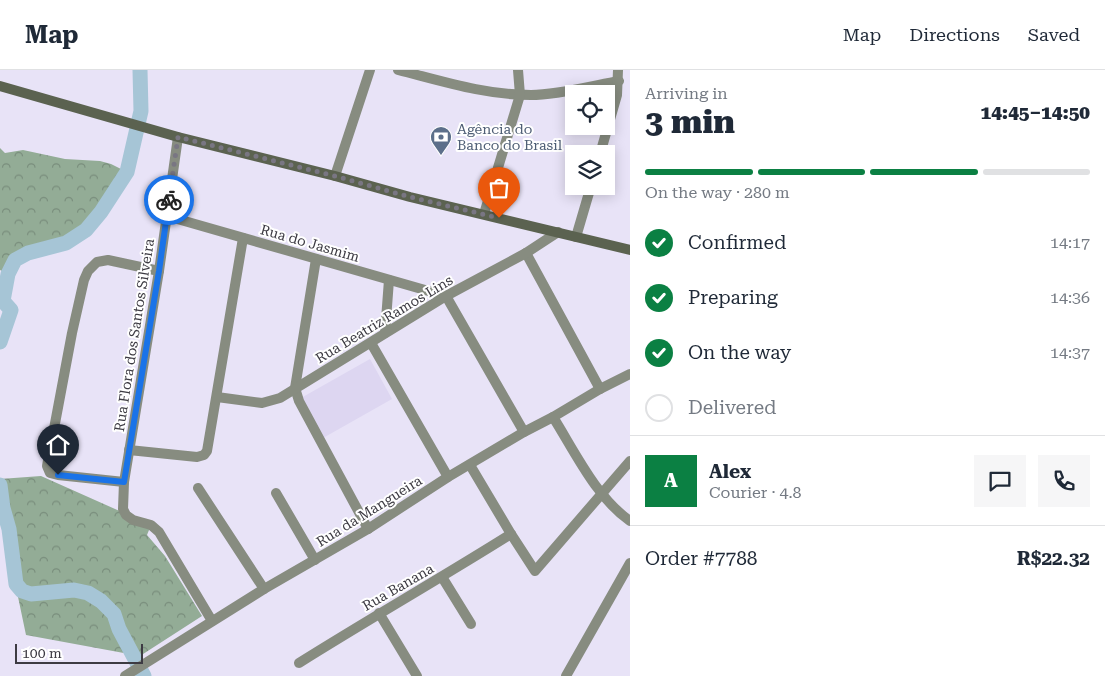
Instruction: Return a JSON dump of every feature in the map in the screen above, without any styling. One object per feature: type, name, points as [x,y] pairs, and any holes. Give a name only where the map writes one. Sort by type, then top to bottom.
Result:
[{"type":"street","points":[[335,176],[370,70]]},
{"type":"street","points":[[398,70],[463,88],[520,95],[542,94],[619,81]]},
{"type":"street","points":[[484,214],[520,95],[518,70]]},
{"type":"street","points":[[603,145],[617,96],[618,70]]},
{"type":"street","points":[[0,86],[178,137],[335,176],[410,197],[630,250]]},
{"type":"street","name":"Rua Flora dos Santos Silveira","points":[[178,137],[159,271],[124,482],[123,509],[132,520],[151,525],[159,532],[212,621]]},
{"type":"street","points":[[576,236],[588,195]]},
{"type":"street","name":"Rua do Jasmim","points":[[167,216],[446,296]]},
{"type":"street","name":"Rua Beatriz Ramos Lins","points":[[217,397],[262,403],[280,398],[446,296],[526,253],[558,232]]},
{"type":"street","points":[[129,450],[197,457],[204,455],[207,451],[243,238]]},
{"type":"street","points":[[526,253],[600,389]]},
{"type":"street","points":[[316,259],[295,388],[299,401],[368,530]]},
{"type":"street","points":[[124,482],[58,475],[50,472],[47,466],[72,333],[84,280],[88,271],[97,262],[108,260],[159,271]]},
{"type":"street","points":[[386,333],[389,280]]},
{"type":"street","points":[[446,296],[524,432]]},
{"type":"street","points":[[371,343],[448,477]]},
{"type":"street","name":"Rua da Mangueira","points":[[129,674],[212,621],[368,530],[448,477],[524,432],[630,374]]},
{"type":"street","points":[[553,417],[602,494],[618,512],[630,521]]},
{"type":"street","points":[[470,465],[535,571],[630,461]]},
{"type":"street","points":[[198,488],[264,590]]},
{"type":"street","points":[[276,493],[315,560]]},
{"type":"street","name":"Rua Banana","points":[[299,663],[511,534]]},
{"type":"street","points":[[566,676],[630,563]]},
{"type":"street","points":[[442,577],[472,624]]},
{"type":"street","points":[[379,613],[417,676]]},
{"type":"shaded area","points":[[370,359],[392,399],[323,438],[301,398]]},
{"type":"green space","points":[[0,148],[5,153],[23,150],[65,159],[100,161],[127,172],[101,212],[86,230],[66,243],[28,253],[16,260],[8,274],[0,270]]},
{"type":"green space","points":[[41,476],[151,525],[147,535],[165,556],[202,616],[140,656],[26,635],[0,511],[0,479]]},
{"type":"waterway","points":[[0,342],[11,310],[3,301],[8,274],[15,260],[28,253],[66,243],[86,230],[101,212],[127,172],[141,111],[140,70]]},
{"type":"waterway","points":[[0,485],[3,508],[9,529],[16,584],[22,591],[31,594],[74,590],[88,593],[101,601],[114,614],[119,629],[144,676]]},
{"type":"way so far","points":[[169,200],[178,137],[499,218]]},
{"type":"place","name":"Agência do Banco do Brasil","points":[[441,156]]},
{"type":"route","points":[[58,475],[124,482],[169,200]]}]
